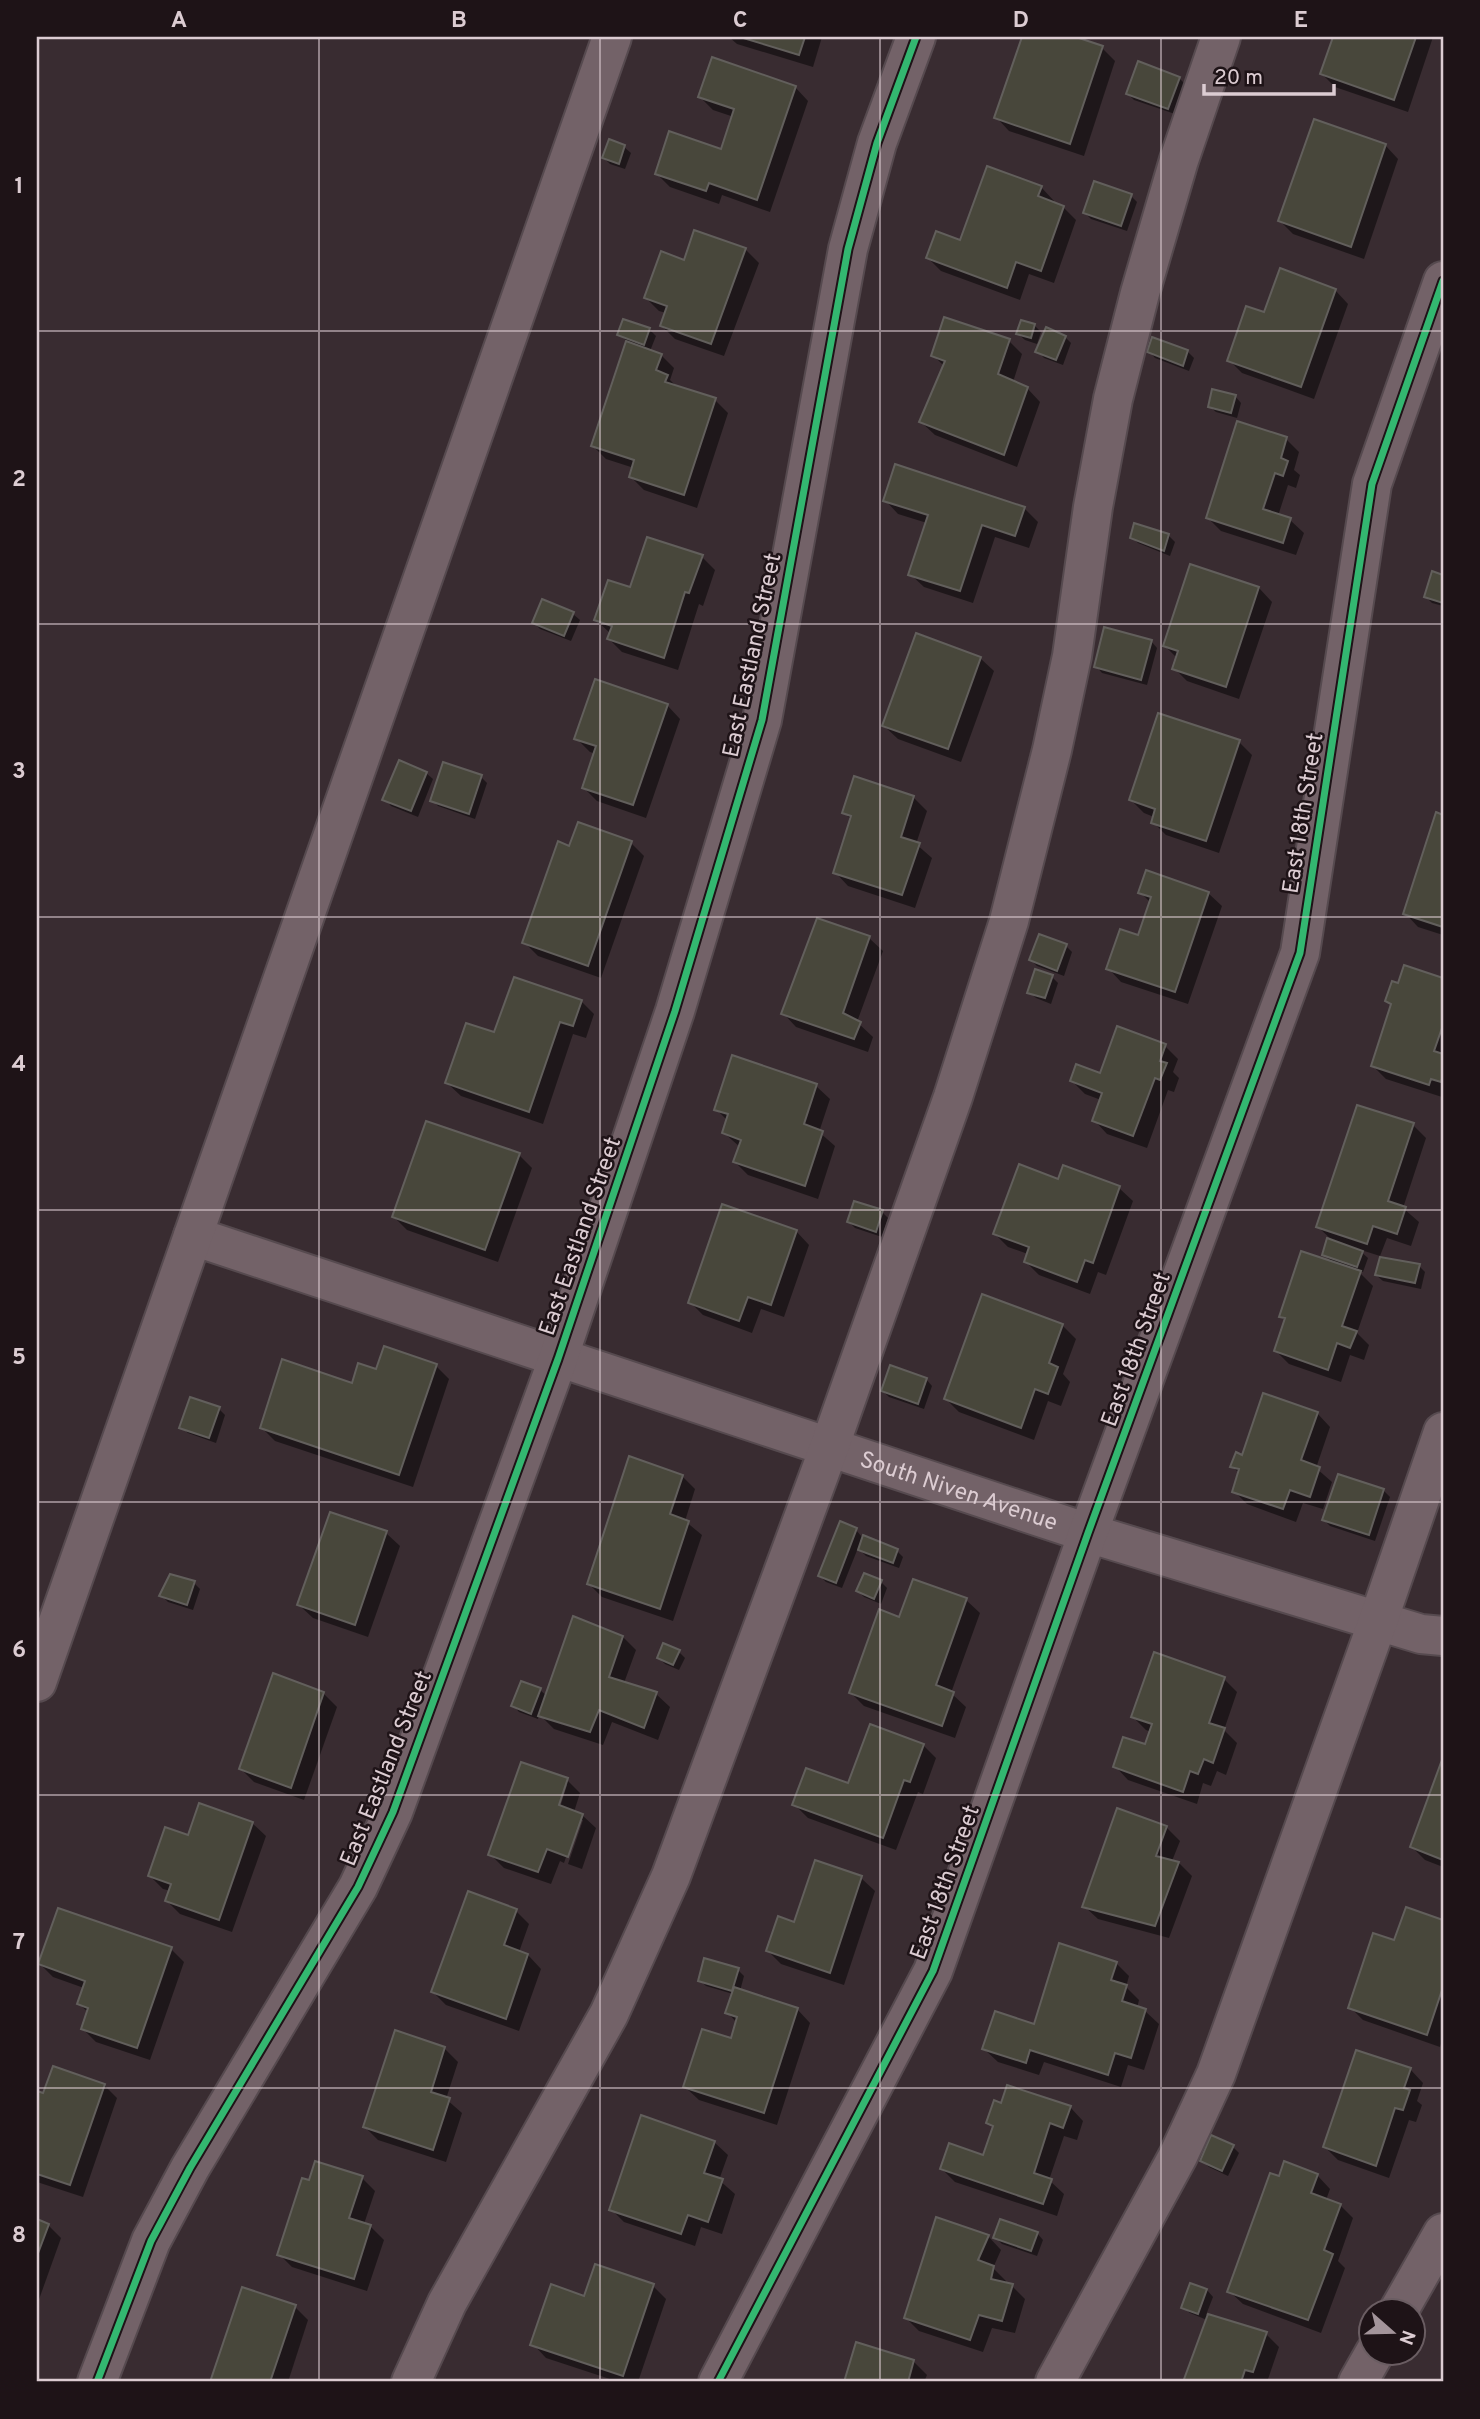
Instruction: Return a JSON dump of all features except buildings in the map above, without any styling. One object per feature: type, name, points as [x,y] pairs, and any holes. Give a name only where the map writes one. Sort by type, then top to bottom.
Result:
[{"type":"street","points":[[37,1682],[612,37]]},
{"type":"street","name":"East Eastland Street","points":[[97,2382],[151,2241],[190,2168],[358,1887],[394,1812],[558,1359],[675,1011],[762,720],[848,249],[877,143],[916,37]]},
{"type":"street","points":[[411,2382],[447,2303],[609,2014],[671,1876],[830,1448],[953,1097],[1009,921],[1052,750],[1072,656],[1093,507],[1114,399],[1140,293],[1179,160],[1221,37]]},
{"type":"street","name":"East 18th Street","points":[[718,2382],[933,1971],[1088,1533],[1300,953],[1372,484],[1443,281]]},
{"type":"street","name":"South Niven Avenue","points":[[193,1236],[1088,1533],[1421,1634],[1443,1636]]},
{"type":"street","points":[[1055,2382],[1178,2156],[1216,2074],[1443,1432]]},
{"type":"street","points":[[1407,2296],[1443,2233]]},
{"type":"street","points":[[1357,2382],[1367,2366]]},
{"type":"cycle path","points":[[97,2382],[151,2241],[190,2168],[358,1887],[393,1812],[558,1359],[675,1011],[762,720],[848,249],[877,143],[916,37]]},
{"type":"cycle path","points":[[718,2382],[933,1971],[1088,1533],[1300,953],[1372,484],[1443,281]]}]
